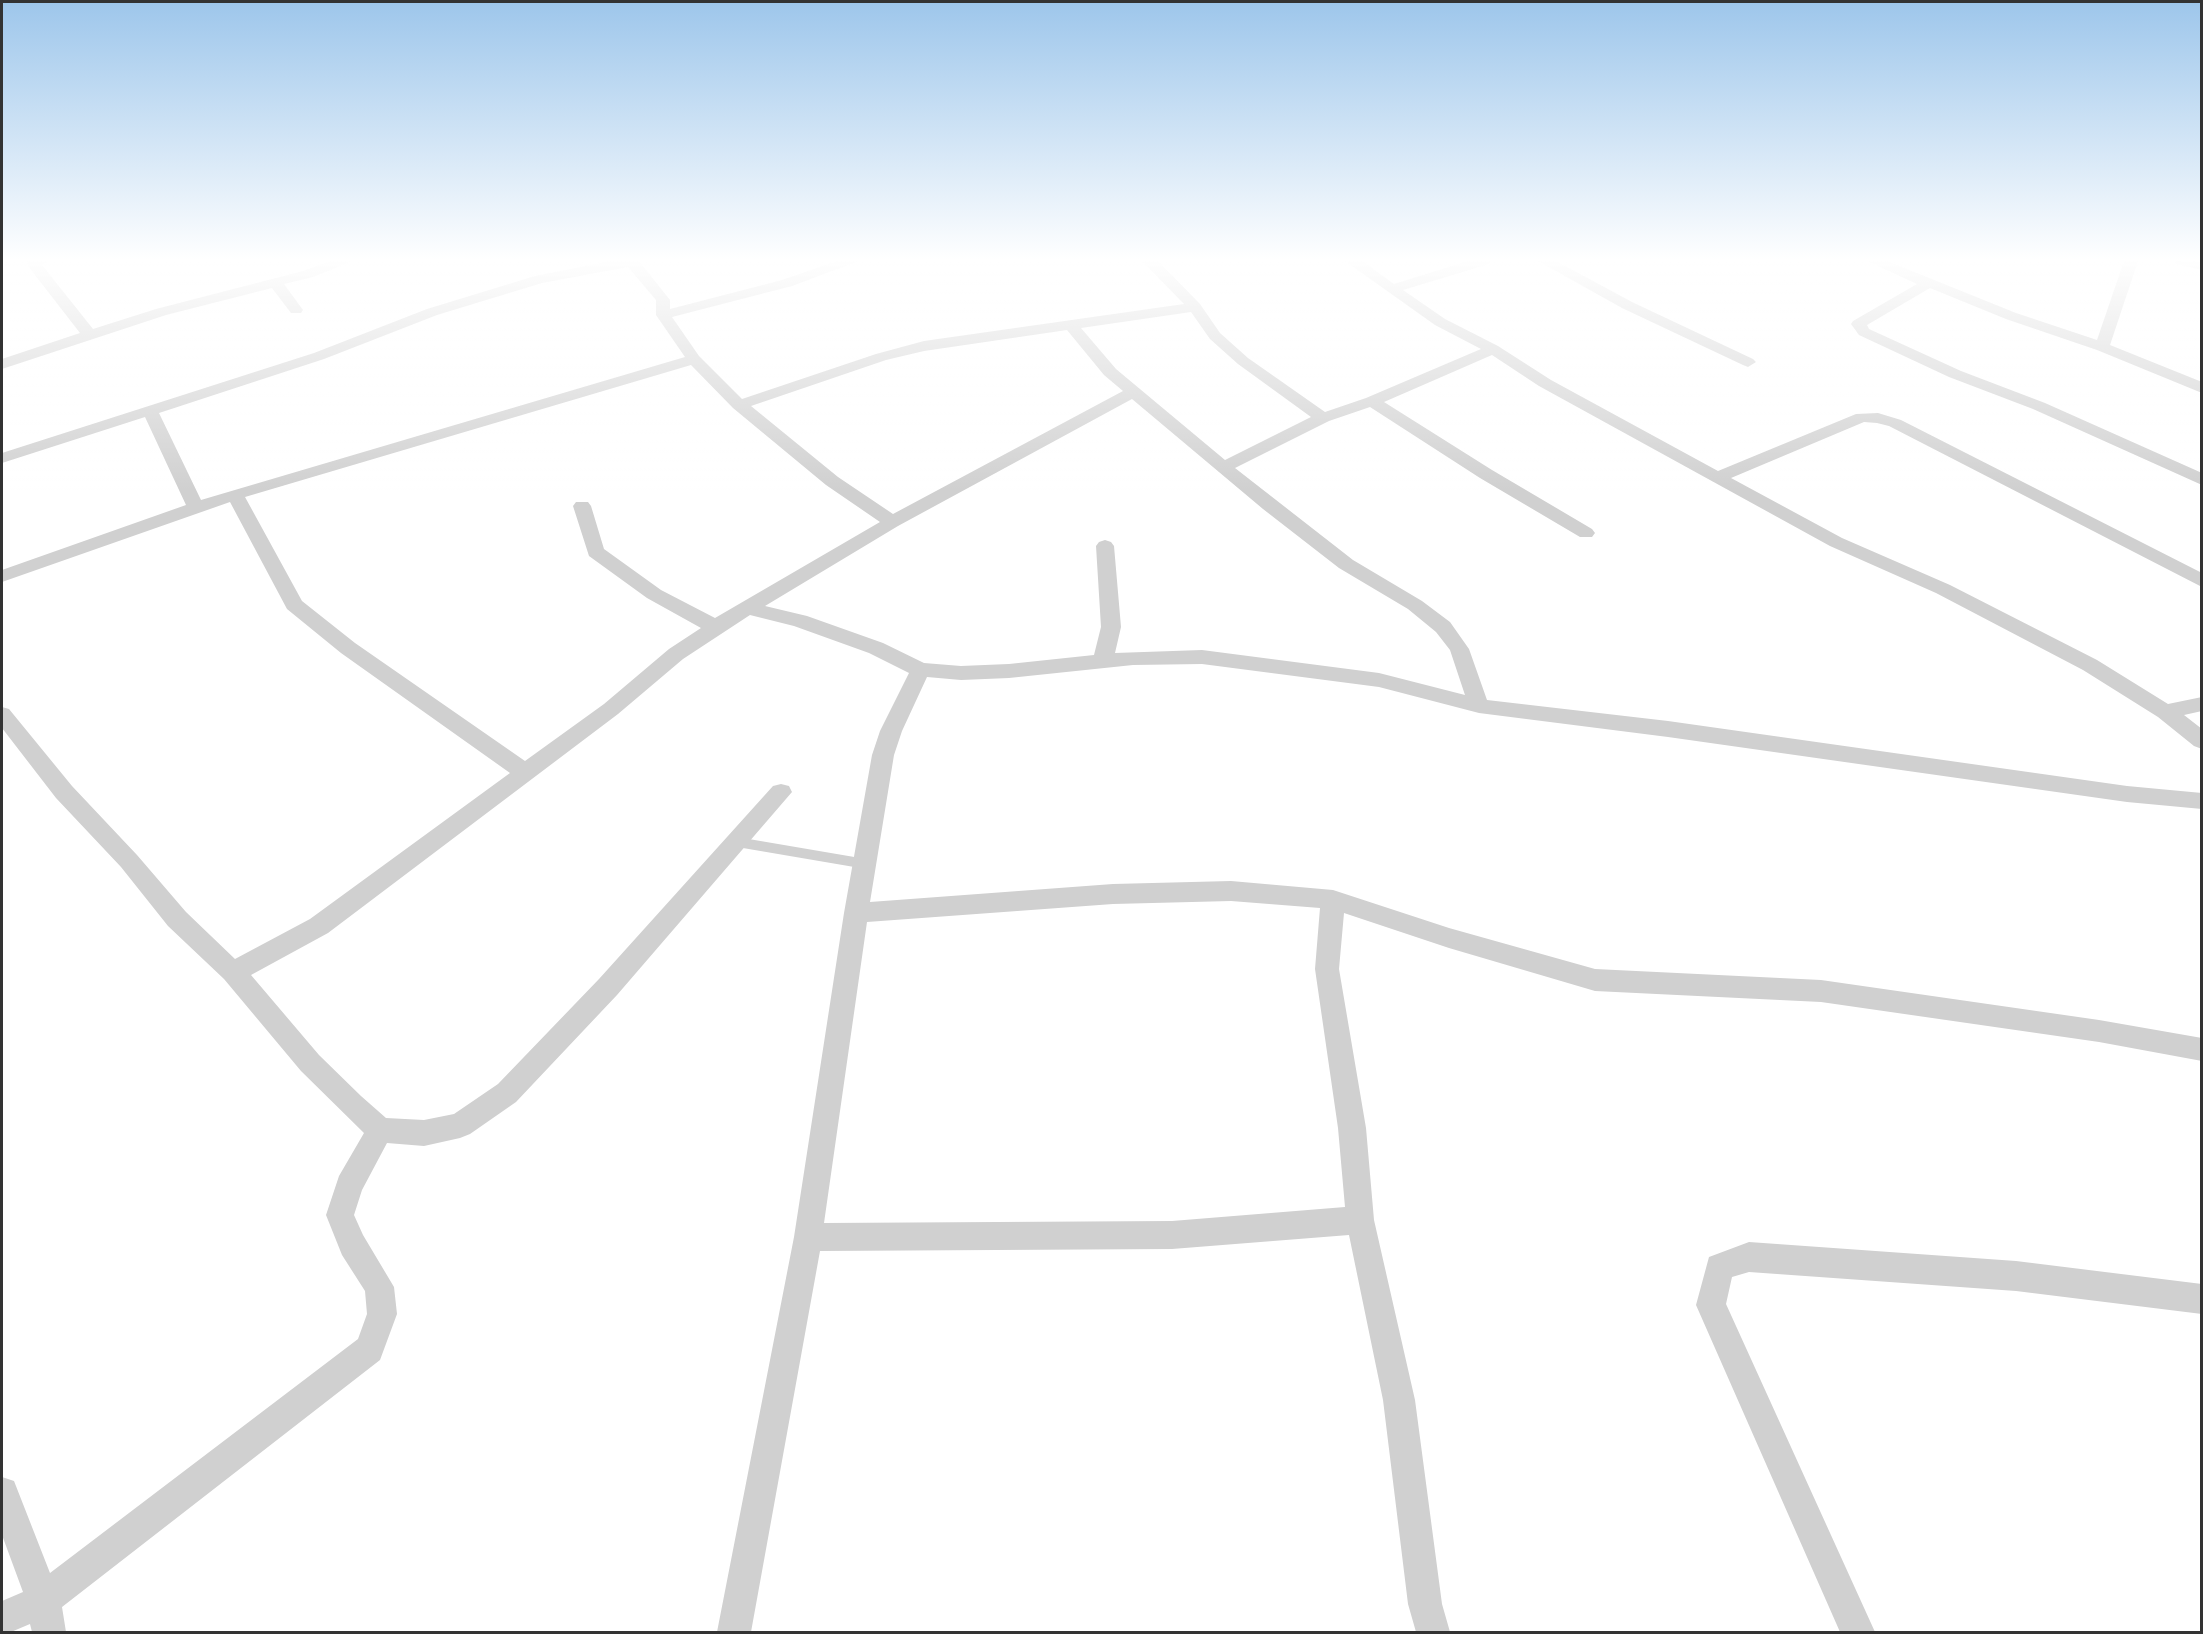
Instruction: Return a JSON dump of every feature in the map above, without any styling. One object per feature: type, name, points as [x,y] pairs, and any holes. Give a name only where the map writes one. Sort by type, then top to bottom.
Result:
[{"type":"street","points":[[2,364],[86,337]]},
{"type":"street","points":[[2,458],[319,356],[369,337]]},
{"type":"street","points":[[678,337],[694,360],[739,405],[832,482],[892,522]]},
{"type":"street","points":[[739,405],[880,357],[981,337]]},
{"type":"street","points":[[1081,337],[1110,372],[1132,392],[1269,505],[1346,564],[1415,605],[1443,627],[1459,649],[1479,706]]},
{"type":"street","points":[[1216,337],[1243,361],[1323,418]]},
{"type":"street","points":[[1470,337],[1493,349],[1554,388],[1836,542],[1943,589],[2090,665],[2165,712],[2202,741]]},
{"type":"street","points":[[1695,337],[1748,362]]},
{"type":"street","points":[[1875,337],[1945,370],[2039,406],[2202,480]]},
{"type":"street","points":[[2073,337],[2202,388]]},
{"type":"street","points":[[2102,347],[2105,337]]},
{"type":"street","points":[[1224,467],[1323,418],[1372,401],[1493,349]]},
{"type":"street","points":[[2,576],[236,494],[694,360]]},
{"type":"street","points":[[233,972],[319,926],[611,709],[676,654],[716,627],[892,522],[1132,392]]},
{"type":"street","points":[[1372,401],[1486,474],[1586,533]]},
{"type":"street","points":[[150,411],[197,509]]},
{"type":"street","points":[[1717,478],[1862,417],[1878,418],[1895,423],[2202,581]]},
{"type":"street","points":[[236,494],[294,605],[348,648],[526,773]]},
{"type":"street","points":[[582,506],[596,552],[654,594],[716,627]]},
{"type":"street","points":[[1101,663],[1112,627],[1104,546]]},
{"type":"street","points":[[749,608],[801,621],[876,648],[920,670],[973,672],[1101,663],[1133,658],[1202,657],[1379,680],[1479,706],[1679,730],[2127,794],[2202,801]]},
{"type":"street","points":[[734,1632],[808,1237],[856,913],[883,755],[891,731],[920,670]]},
{"type":"street","points":[[2165,712],[2202,704]]},
{"type":"street","points":[[6,725],[64,792],[129,861],[177,919],[233,972],[310,1063],[351,1105],[380,1130],[424,1133],[460,1125],[507,1093],[608,987],[781,792]]},
{"type":"street","points":[[856,913],[1113,894],[1231,891],[1333,900],[1449,939],[1595,980],[1821,991],[2099,1031],[2202,1050]]},
{"type":"street","points":[[1333,900],[1327,969],[1352,1128],[1360,1220],[1400,1400],[1425,1604],[1433,1632]]},
{"type":"street","points":[[2,1619],[46,1616],[369,1349],[382,1314],[379,1287],[352,1245],[340,1215],[349,1186],[380,1130]]},
{"type":"street","points":[[808,1237],[1172,1235],[1360,1220]]},
{"type":"street","points":[[1858,1632],[1711,1305],[1719,1267],[1749,1257],[2016,1276],[2202,1299]]},
{"type":"street","points":[[2,1493],[46,1616]]},
{"type":"lane","points":[[737,842],[866,864]]}]
